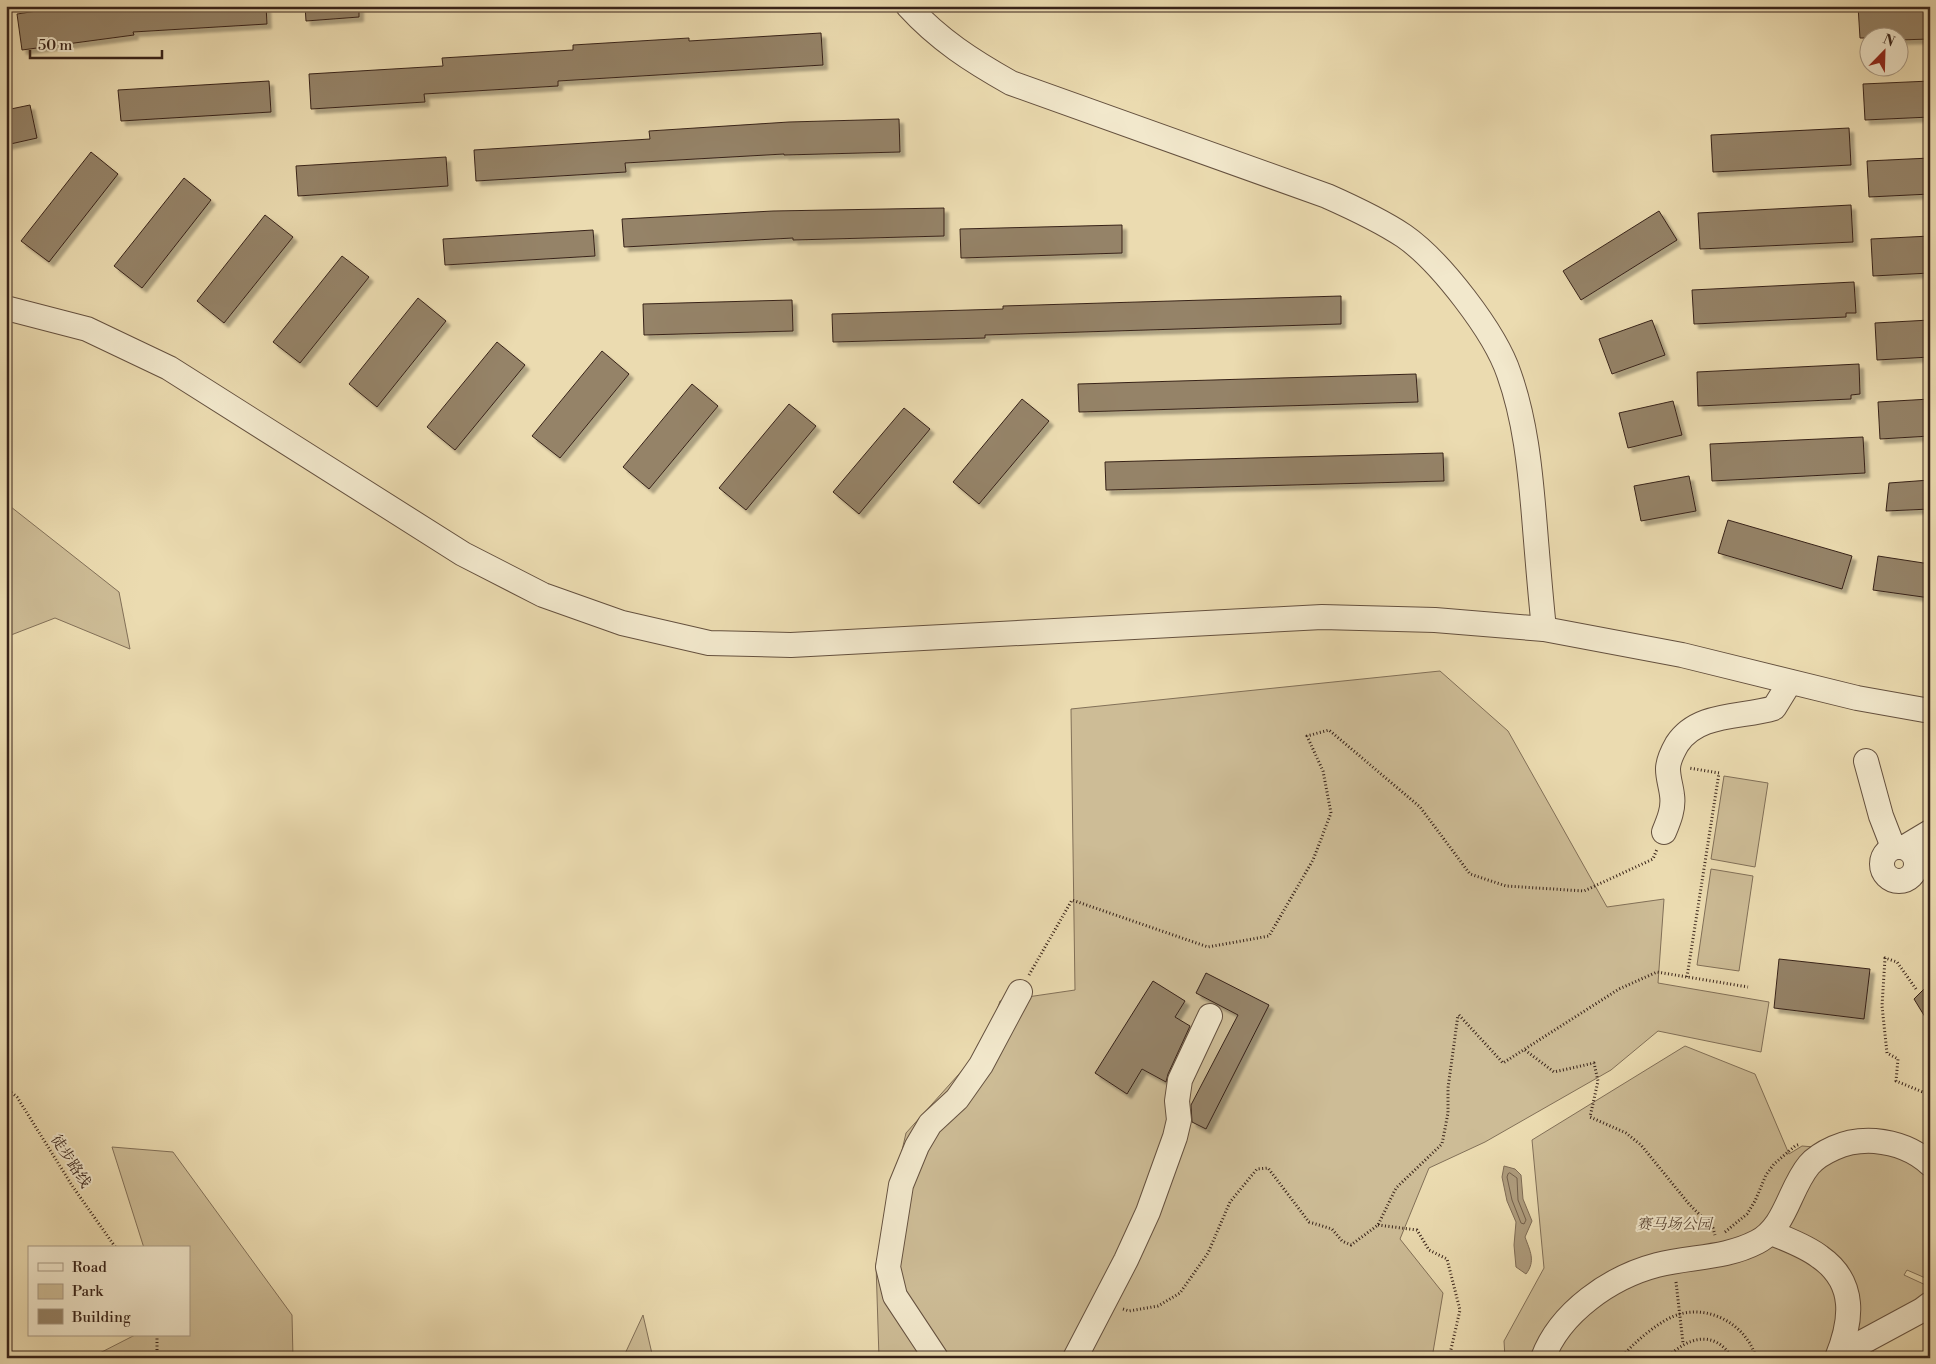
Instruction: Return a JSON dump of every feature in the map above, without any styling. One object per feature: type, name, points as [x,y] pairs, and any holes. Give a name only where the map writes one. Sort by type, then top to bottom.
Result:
[{"type":"street","points":[[908,6],[926,27],[971,61],[1011,83],[1327,196],[1369,215],[1406,238],[1436,266],[1469,304],[1488,332],[1509,372],[1529,460],[1544,629]]},
{"type":"street","points":[[6,308],[87,330],[169,368],[463,554],[543,595],[622,623],[710,643],[792,646],[1322,618],[1434,620],[1544,629],[1682,655],[1857,698],[1930,711]]},
{"type":"street","points":[[1664,832],[1672,807],[1668,765],[1673,750],[1680,739],[1689,731],[1710,720],[1763,712],[1774,708],[1790,682]]},
{"type":"street","points":[[1866,761],[1899,847]]},
{"type":"street","points":[[1921,872],[1908,879],[1892,880],[1884,872],[1882,861],[1884,855],[1930,832]]},
{"type":"street","points":[[936,1358],[895,1296],[888,1267],[901,1184],[917,1146],[930,1124],[957,1099],[981,1064],[1020,992]]},
{"type":"street","points":[[1075,1358],[1148,1212],[1172,1144],[1178,1120],[1177,1101],[1180,1080],[1210,1016]]},
{"type":"street","points":[[1543,1358],[1552,1337],[1562,1324],[1591,1297],[1636,1273],[1656,1265],[1728,1254],[1772,1233],[1810,1164],[1826,1152],[1842,1144],[1856,1141],[1890,1143],[1907,1148],[1923,1157],[1930,1164]]},
{"type":"street","points":[[1772,1233],[1807,1248],[1820,1257],[1834,1269],[1842,1283],[1848,1300],[1848,1318],[1846,1336],[1838,1358]]},
{"type":"street","points":[[1838,1358],[1858,1344],[1930,1304]]},
{"type":"path","points":[[1020,992],[1072,900],[1208,947],[1269,936],[1313,860],[1331,813],[1323,771],[1307,736],[1329,730],[1420,807],[1470,874],[1506,886],[1584,891],[1653,859],[1664,832]]},
{"type":"path","points":[[1668,765],[1719,773],[1687,977]]},
{"type":"path","points":[[1916,989],[1897,962],[1885,958],[1882,1006],[1887,1053],[1898,1059],[1896,1081],[1930,1095]]},
{"type":"path","points":[[1104,1302],[1129,1311],[1158,1306],[1180,1292],[1208,1253],[1230,1202],[1257,1169],[1268,1168],[1309,1222],[1332,1229],[1342,1241],[1351,1245],[1378,1225],[1396,1188],[1442,1144],[1448,1113],[1448,1088],[1458,1015],[1503,1063],[1619,989],[1657,972],[1748,987]]},
{"type":"path","points":[[1525,1050],[1554,1072],[1594,1063],[1598,1081],[1590,1117],[1626,1133],[1641,1145],[1697,1212],[1714,1228],[1716,1238],[1747,1214],[1770,1170],[1795,1146],[1803,1143],[1811,1144],[1826,1152]]},
{"type":"path","name":"徒步路线","points":[[6,1088],[17,1097],[73,1187],[115,1246]]},
{"type":"path","points":[[1378,1225],[1417,1230],[1429,1250],[1447,1259],[1460,1310],[1449,1358]]},
{"type":"path","points":[[1674,1261],[1683,1344]]},
{"type":"path","points":[[1621,1358],[1656,1327],[1680,1314],[1695,1312],[1711,1315],[1737,1327],[1748,1339],[1756,1358]]},
{"type":"path","points":[[156,1336],[157,1358]]},
{"type":"path","points":[[1668,1358],[1683,1344],[1696,1339],[1718,1343],[1728,1351],[1732,1358]]},
{"type":"green space","points":[[6,503],[119,592],[130,649],[55,618],[11,635],[6,664]]},
{"type":"green space","points":[[1440,671],[1508,731],[1607,907],[1664,899],[1658,983],[1769,1002],[1761,1052],[1658,1031],[1611,1070],[1485,1142],[1429,1168],[1400,1239],[1443,1293],[1432,1358],[879,1358],[876,1264],[906,1133],[985,1045],[1000,1001],[1075,990],[1071,709]]},
{"type":"green space","points":[[1724,776],[1768,783],[1755,867],[1711,859]]},
{"type":"green space","points":[[1930,842],[1930,862],[1923,865],[1918,849]]},
{"type":"green space","points":[[1711,869],[1753,876],[1739,971],[1697,965]]},
{"type":"green space","name":"赛马场公园","points":[[1685,1046],[1755,1074],[1789,1154],[1802,1146],[1814,1147],[1833,1155],[1881,1147],[1930,1174],[1930,1280],[1907,1270],[1904,1275],[1930,1287],[1930,1294],[1865,1333],[1876,1358],[1505,1358],[1504,1341],[1544,1268],[1532,1140]]},
{"type":"green space","points":[[112,1147],[173,1152],[292,1315],[293,1358],[90,1358],[133,1336],[190,1336],[190,1246],[143,1246]]},
{"type":"green space","points":[[643,1315],[653,1358],[623,1358]]},
{"type":"water","points":[[1504,1166],[1515,1169],[1521,1175],[1523,1199],[1532,1221],[1525,1237],[1531,1260],[1531,1265],[1526,1274],[1516,1267],[1514,1245],[1516,1222],[1507,1201],[1502,1177]]},
{"type":"building","points":[[70,6],[266,6],[267,24],[133,32],[134,35],[22,50],[17,14]]},
{"type":"building","points":[[305,6],[359,6],[359,17],[306,21]]},
{"type":"building","points":[[1858,6],[1930,6],[1930,39],[1908,40],[1908,28],[1859,28]]},
{"type":"building","points":[[821,33],[823,65],[558,81],[558,86],[424,94],[425,102],[311,109],[309,74],[443,66],[442,58],[573,50],[573,45],[689,38],[689,41]]},
{"type":"building","points":[[269,81],[271,112],[121,121],[118,90]]},
{"type":"building","points":[[1930,81],[1930,117],[1865,120],[1863,84]]},
{"type":"building","points":[[30,105],[37,138],[6,145],[6,110]]},
{"type":"building","points":[[899,119],[900,152],[784,154],[625,163],[626,172],[476,181],[474,150],[650,139],[649,131],[789,122]]},
{"type":"building","points":[[1849,128],[1851,165],[1713,172],[1711,135]]},
{"type":"building","points":[[91,152],[118,174],[49,262],[21,241]]},
{"type":"building","points":[[446,157],[448,186],[298,196],[296,166]]},
{"type":"building","points":[[1930,158],[1930,194],[1869,197],[1867,161]]},
{"type":"building","points":[[184,178],[211,200],[142,288],[114,266]]},
{"type":"building","points":[[1851,205],[1853,242],[1700,249],[1698,213]]},
{"type":"building","points":[[944,208],[944,236],[793,240],[793,238],[624,247],[622,219],[773,211]]},
{"type":"building","points":[[1659,211],[1677,240],[1581,300],[1563,271]]},
{"type":"building","points":[[265,215],[293,237],[224,323],[197,301]]},
{"type":"building","points":[[1122,225],[1122,253],[961,258],[960,229]]},
{"type":"building","points":[[593,230],[595,256],[445,265],[443,239]]},
{"type":"building","points":[[1930,236],[1930,273],[1873,276],[1871,239]]},
{"type":"building","points":[[342,256],[369,277],[300,363],[273,342]]},
{"type":"building","points":[[1854,282],[1856,313],[1846,313],[1846,317],[1694,324],[1692,290]]},
{"type":"building","points":[[1341,296],[1341,324],[985,335],[985,338],[833,342],[832,314],[1003,309],[1003,306]]},
{"type":"building","points":[[418,298],[446,321],[377,407],[349,384]]},
{"type":"building","points":[[792,300],[793,331],[644,335],[643,304]]},
{"type":"building","points":[[1652,320],[1665,355],[1612,374],[1599,339]]},
{"type":"building","points":[[1930,320],[1930,357],[1877,360],[1875,323]]},
{"type":"building","points":[[497,342],[525,365],[455,450],[427,427]]},
{"type":"building","points":[[602,351],[629,374],[560,458],[532,436]]},
{"type":"building","points":[[1859,364],[1860,394],[1851,395],[1851,399],[1698,406],[1697,372]]},
{"type":"building","points":[[1416,374],[1418,402],[1079,412],[1078,384]]},
{"type":"building","points":[[692,384],[718,406],[649,489],[623,467]]},
{"type":"building","points":[[1022,399],[1049,421],[979,504],[953,482]]},
{"type":"building","points":[[1930,399],[1930,436],[1880,439],[1878,402]]},
{"type":"building","points":[[1673,401],[1682,435],[1628,448],[1619,413]]},
{"type":"building","points":[[789,404],[816,426],[746,510],[719,488]]},
{"type":"building","points":[[904,408],[930,429],[859,514],[833,492]]},
{"type":"building","points":[[1863,437],[1865,473],[1712,481],[1710,444]]},
{"type":"building","points":[[1443,453],[1444,481],[1106,490],[1105,462]]},
{"type":"building","points":[[1689,476],[1696,511],[1641,521],[1634,486]]},
{"type":"building","points":[[1930,480],[1930,509],[1886,511],[1889,483]]},
{"type":"building","points":[[1728,520],[1852,556],[1842,589],[1718,553]]},
{"type":"building","points":[[1878,556],[1930,564],[1930,598],[1873,590]]},
{"type":"building","points":[[1779,959],[1870,969],[1864,1019],[1774,1008]]},
{"type":"building","points":[[1206,973],[1269,1005],[1206,1129],[1192,1122],[1191,1105],[1238,1015],[1196,993]]},
{"type":"building","points":[[1153,981],[1185,1001],[1175,1017],[1190,1026],[1166,1082],[1142,1069],[1127,1094],[1095,1073]]},
{"type":"building","points":[[1930,983],[1930,1025],[1914,999]]}]
